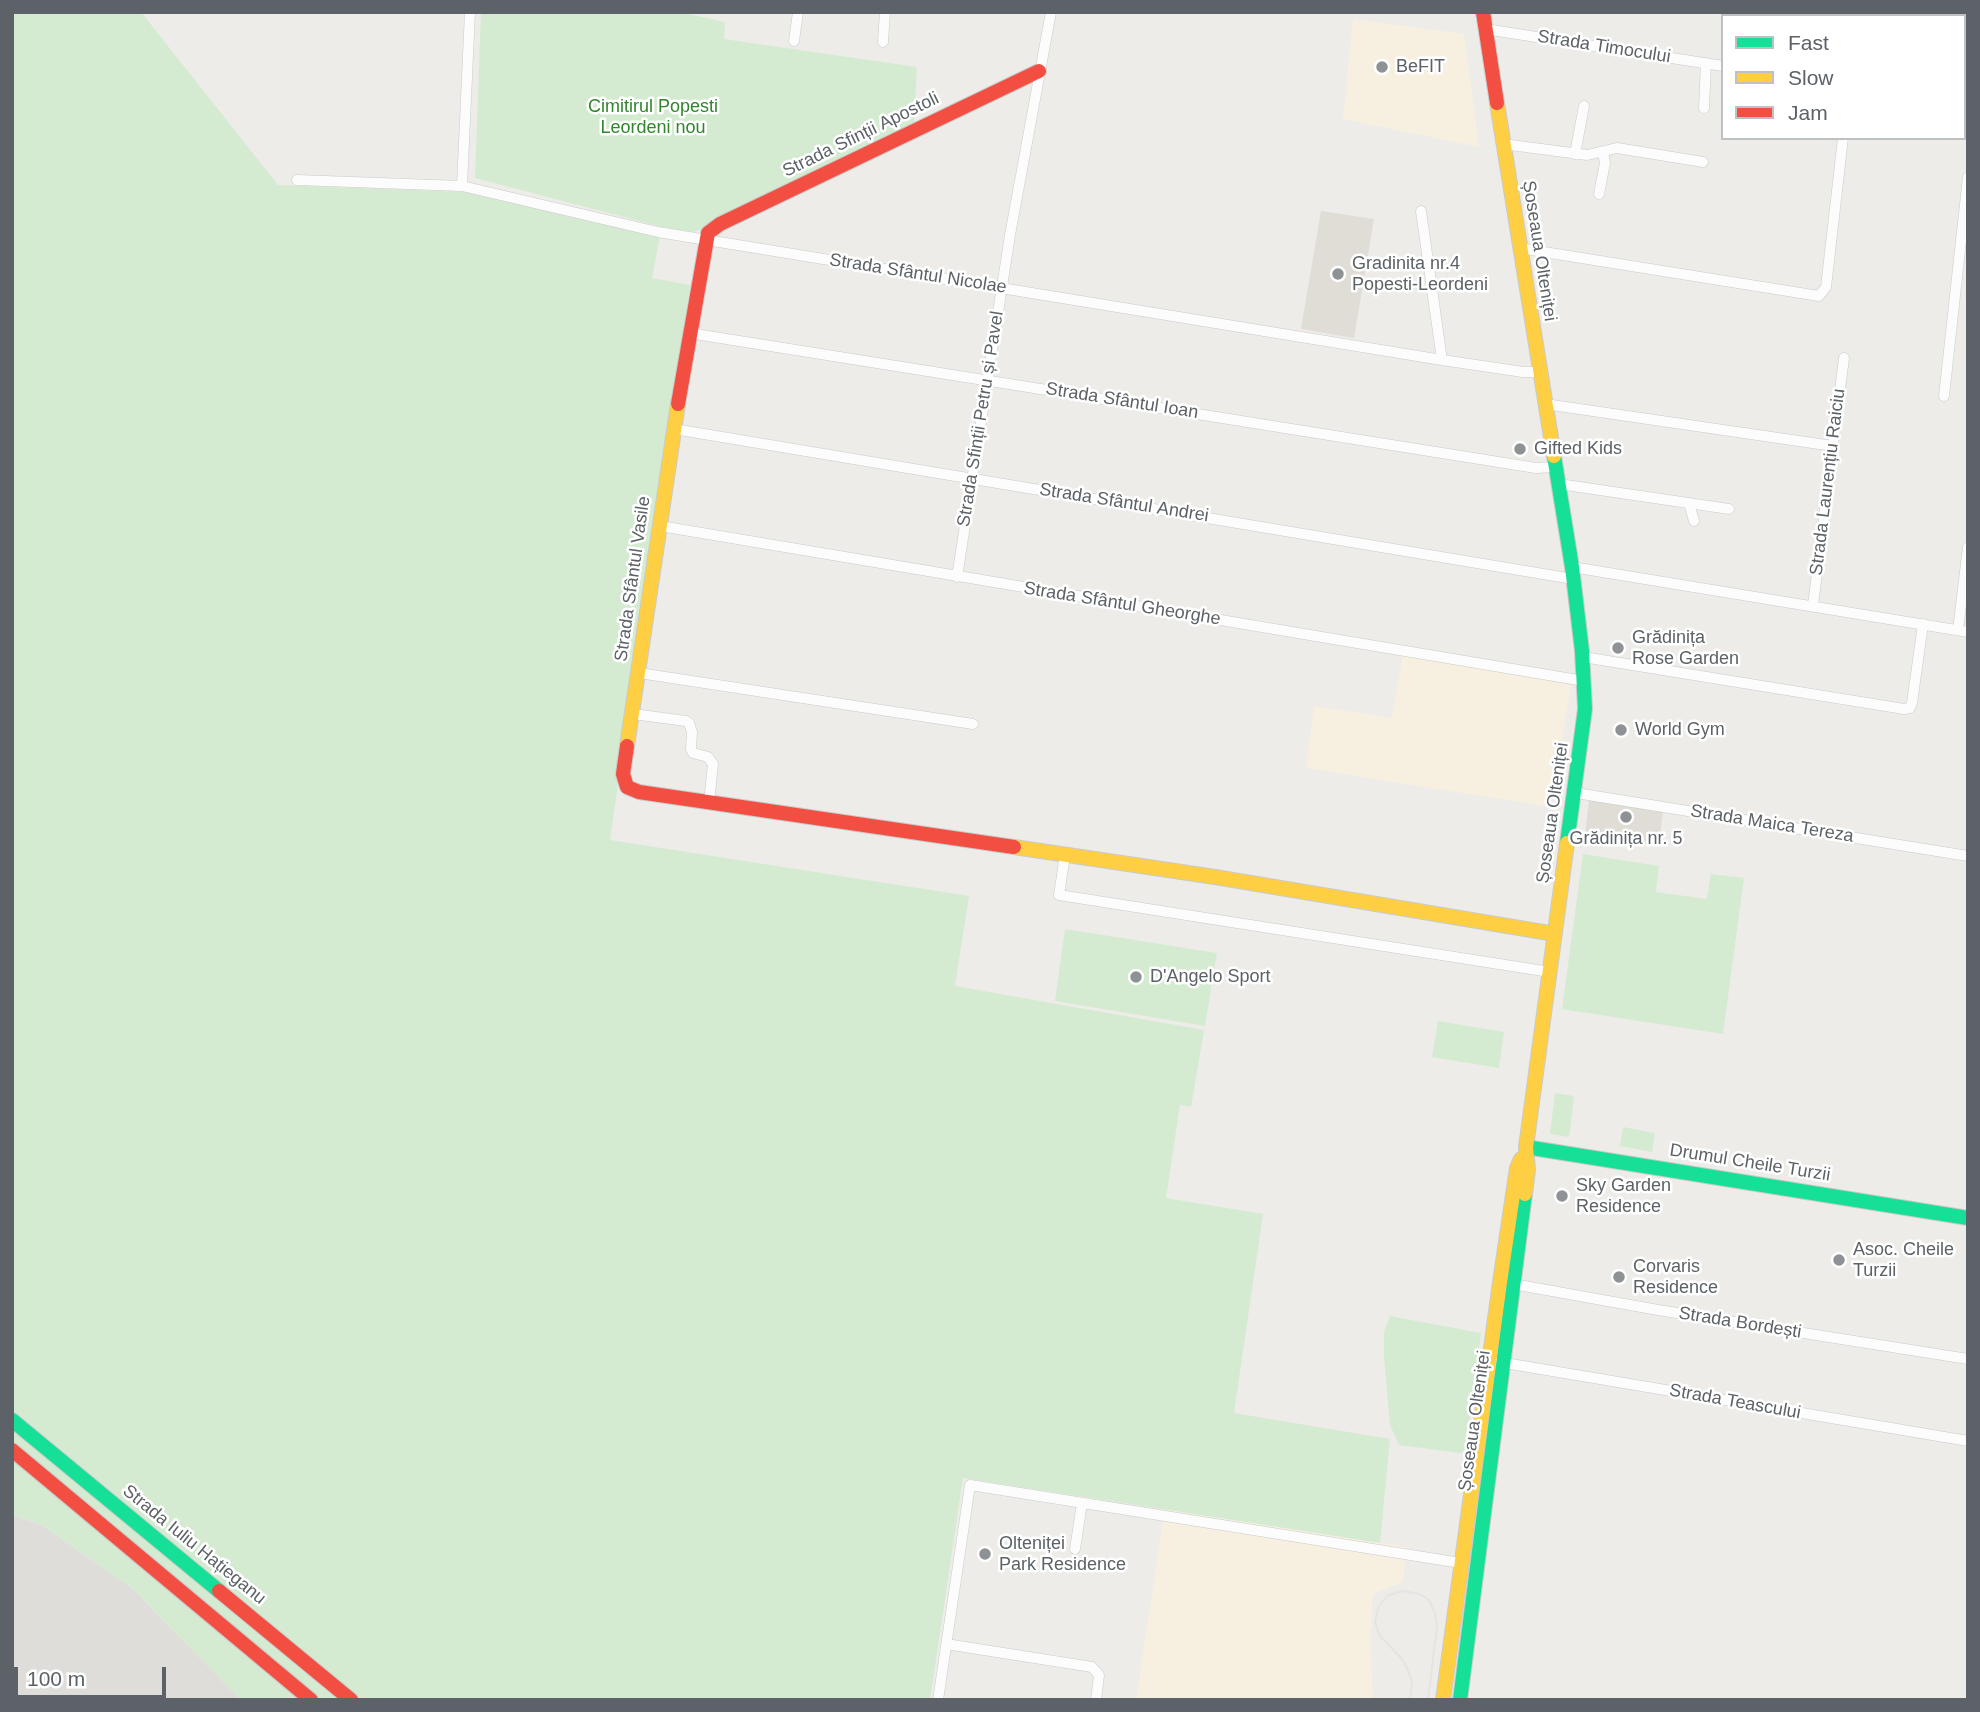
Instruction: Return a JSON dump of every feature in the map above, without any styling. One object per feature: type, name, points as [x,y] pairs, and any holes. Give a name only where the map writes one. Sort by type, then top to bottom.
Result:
[{"type":"main road","name":"Șoseaua Olteniței","points":[[1443,1700],[1461,1563],[1496,1362],[1513,1284],[1528,1170],[1526,1147],[1585,720],[1583,657],[1572,573],[1483,12]]},
{"type":"main road","name":"Strada Sfinții Apostoli","points":[[705,239],[711,229],[720,224],[1039,71]]},
{"type":"main road","name":"Strada Sfântul Vasile","points":[[639,673],[705,239]]},
{"type":"main road","points":[[639,673],[623,774],[627,787],[639,792],[1065,855],[1555,934]]},
{"type":"main road","name":"Șoseaua Olteniței","points":[[1460,1700],[1517,1168],[1526,1147]]},
{"type":"main road","name":"Drumul Cheile Turzii","points":[[1526,1147],[1968,1218]]},
{"type":"main road","name":"Strada Iuliu Hațieganu","points":[[12,1420],[351,1700]]},
{"type":"main road","points":[[12,1450],[311,1700]]},
{"type":"main road","points":[[192,1600],[208,1581]]},
{"type":"street","points":[[461,186],[470,12]]},
{"type":"street","points":[[794,41],[798,12]]},
{"type":"street","points":[[883,42],[885,12]]},
{"type":"street","name":"Strada Sfinții Petru și Pavel","points":[[957,577],[1001,288],[1051,12]]},
{"type":"street","name":"Strada Timocului","points":[[1485,29],[1721,66]]},
{"type":"street","points":[[1704,108],[1706,63]]},
{"type":"street","points":[[1575,154],[1584,106]]},
{"type":"street","points":[[1519,248],[1819,296],[1824,291],[1828,266],[1843,140]]},
{"type":"street","points":[[1503,144],[1595,155],[1617,148],[1703,162]]},
{"type":"street","points":[[1599,194],[1605,163],[1603,152]]},
{"type":"street","points":[[1944,396],[1968,177]]},
{"type":"street","name":"Strada Sfântul Nicolae","points":[[297,180],[461,186],[657,232],[1442,360],[1540,372]]},
{"type":"street","points":[[1421,211],[1442,360]]},
{"type":"street","name":"Strada Sfântul Ioan","points":[[689,333],[1529,467],[1556,467]]},
{"type":"street","name":"Strada Laurențiu Raiciu","points":[[1813,605],[1844,358]]},
{"type":"street","points":[[1545,404],[1833,446]]},
{"type":"street","name":"Strada Sfântul Andrei","points":[[674,429],[1572,573]]},
{"type":"street","points":[[1559,484],[1729,509]]},
{"type":"street","points":[[1689,503],[1694,521]]},
{"type":"street","name":"Strada Sfântul Gheorghe","points":[[660,526],[1584,681]]},
{"type":"street","points":[[1572,573],[1813,605],[1963,631],[1968,547]]},
{"type":"street","points":[[1583,657],[1904,709],[1910,708],[1912,703],[1923,624]]},
{"type":"street","name":"Strada Sfântul Vasile","points":[[639,673],[973,724]]},
{"type":"street","points":[[633,714],[689,723],[693,753],[708,757],[713,764],[709,802]]},
{"type":"street","name":"Strada Maica Tereza","points":[[1576,793],[1968,856]]},
{"type":"street","points":[[1065,855],[1059,895],[1550,972]]},
{"type":"street","name":"Strada Bordești","points":[[1513,1284],[1968,1359]]},
{"type":"street","name":"Strada Teascului","points":[[1496,1362],[1968,1441]]},
{"type":"street","points":[[938,1700],[970,1485],[1461,1563]]},
{"type":"street","points":[[1075,1549],[1082,1503]]},
{"type":"street","points":[[946,1644],[1092,1667],[1099,1675],[1096,1700]]},
{"type":"shaded area","points":[[1353,19],[1464,34],[1479,147],[1343,119]]},
{"type":"shaded area","name":"Gradinita nr.4 Popesti-Leordeni","points":[[1321,211],[1374,219],[1354,338],[1301,329]]},
{"type":"shaded area","points":[[1403,654],[1571,685],[1551,807],[1306,768],[1314,706],[1392,718]]},
{"type":"shaded area","points":[[1589,800],[1663,810],[1659,845],[1585,835]]},
{"type":"shaded area","points":[[1165,1508],[1407,1547],[1403,1582],[1373,1594],[1370,1638],[1373,1700],[1136,1700]]},
{"type":"shaded area","points":[[12,1515],[40,1524],[132,1588],[241,1700],[12,1700]]},
{"type":"green space","points":[[12,12],[141,12],[278,185],[468,192],[660,236],[652,278],[690,285],[610,840],[969,896],[955,986],[1204,1030],[1191,1107],[1180,1105],[1166,1198],[1263,1214],[1234,1413],[1390,1439],[1380,1543],[963,1478],[930,1700],[241,1700],[132,1588],[40,1524],[12,1515]]},
{"type":"green space","name":"Cimitirul Popesti Leordeni nou","points":[[481,12],[679,12],[725,22],[724,39],[917,67],[914,125],[694,232],[662,227],[475,178]]},
{"type":"green space","points":[[1583,854],[1659,866],[1656,892],[1707,899],[1711,874],[1744,878],[1723,1034],[1562,1009]]},
{"type":"green space","name":"D'Angelo Sport","points":[[1065,929],[1217,953],[1205,1026],[1055,1001]]},
{"type":"green space","points":[[1438,1021],[1504,1032],[1499,1068],[1432,1057]]},
{"type":"green space","points":[[1555,1093],[1574,1096],[1569,1137],[1550,1134]]},
{"type":"green space","points":[[1623,1127],[1655,1133],[1652,1152],[1620,1146]]},
{"type":"green space","points":[[1390,1316],[1481,1333],[1466,1449],[1460,1453],[1399,1445],[1390,1425],[1384,1358],[1384,1332]]},
{"type":"tram line","points":[[1410,1700],[1412,1682],[1409,1673],[1403,1660],[1379,1635],[1375,1622],[1378,1608],[1383,1601],[1389,1595],[1402,1591],[1420,1594],[1429,1600],[1435,1613],[1437,1626],[1428,1700]]},
{"type":"traffic: fast","points":[[1554,456],[1572,567],[1582,651],[1585,709],[1567,843]]},
{"type":"traffic: fast","points":[[1526,1147],[1968,1218]]},
{"type":"traffic: fast","points":[[1460,1700],[1525,1194]]},
{"type":"traffic: fast","points":[[12,1420],[219,1591]]},
{"type":"traffic: slow","points":[[1497,103],[1554,456]]},
{"type":"traffic: slow","points":[[627,746],[678,404]]},
{"type":"traffic: slow","points":[[1525,1194],[1528,1170],[1526,1147],[1567,843]]},
{"type":"traffic: slow","points":[[1014,847],[1215,877],[1555,934]]},
{"type":"traffic: slow","points":[[1443,1700],[1500,1282],[1517,1168],[1521,1159]]},
{"type":"traffic: jam","points":[[1483,12],[1497,103]]},
{"type":"traffic: jam","points":[[678,404],[708,233],[720,224],[1039,71]]},
{"type":"traffic: jam","points":[[627,746],[623,774],[627,787],[639,792],[1014,847]]},
{"type":"traffic: jam","points":[[12,1450],[311,1700]]},
{"type":"traffic: jam","points":[[219,1591],[351,1700]]},
{"type":"place","name":"BeFIT","points":[[1382,67]]},
{"type":"place","name":"Gradinita nr.4 Popesti-Leordeni","points":[[1338,274]]},
{"type":"place","name":"Gifted Kids","points":[[1520,449]]},
{"type":"place","name":"Grădinița Rose Garden","points":[[1618,648]]},
{"type":"place","name":"World Gym","points":[[1621,730]]},
{"type":"place","name":"Grădinița nr. 5","points":[[1626,817]]},
{"type":"place","name":"D'Angelo Sport","points":[[1136,977]]},
{"type":"place","name":"Sky Garden Residence","points":[[1562,1196]]},
{"type":"place","name":"Asoc. Cheile Turzii","points":[[1839,1260]]},
{"type":"place","name":"Corvaris Residence","points":[[1619,1277]]},
{"type":"place","name":"Olteniței Park Residence","points":[[985,1554]]}]
